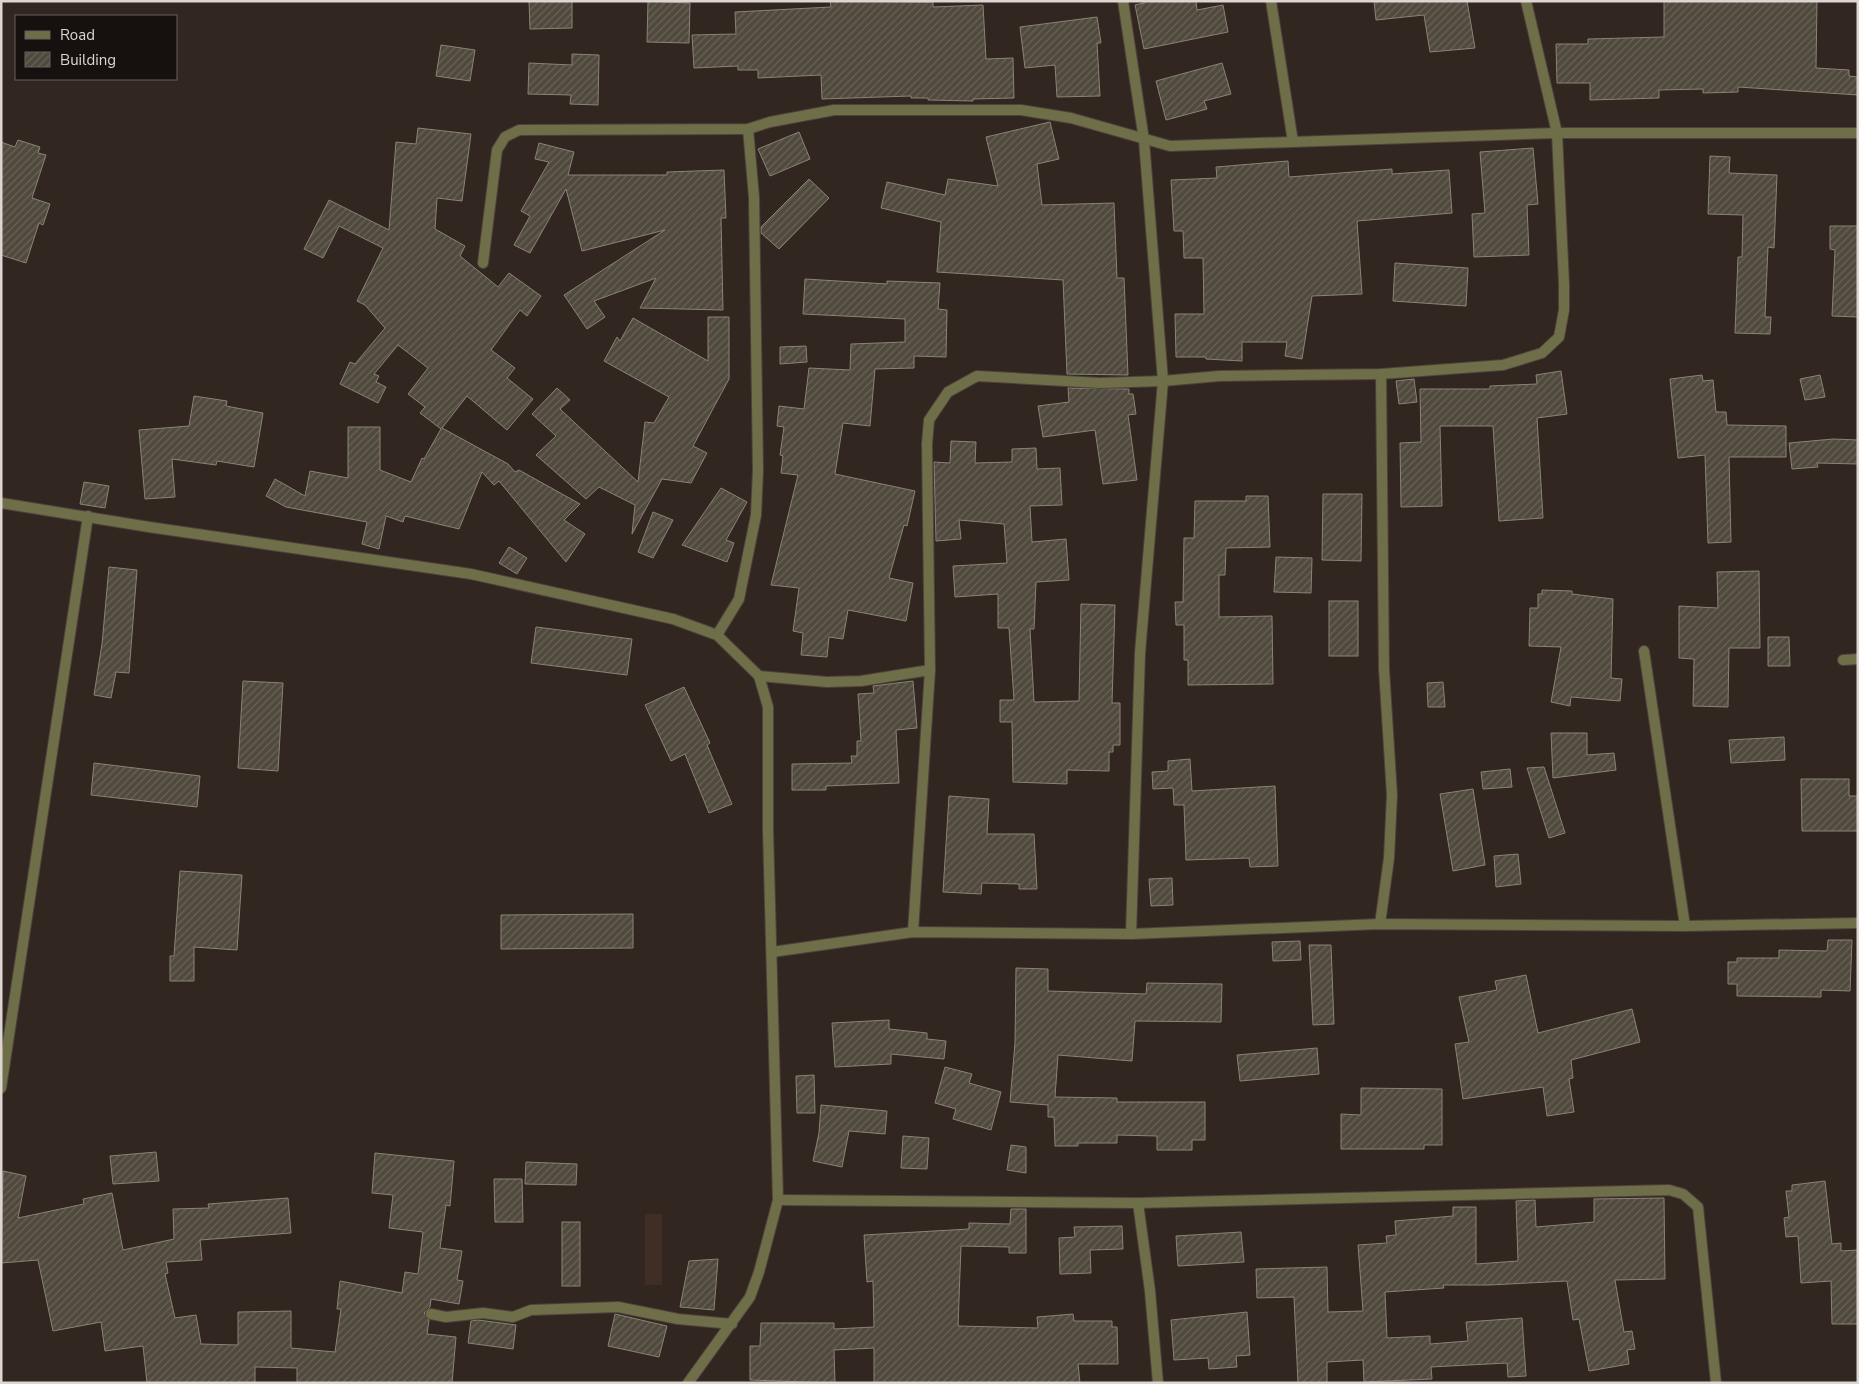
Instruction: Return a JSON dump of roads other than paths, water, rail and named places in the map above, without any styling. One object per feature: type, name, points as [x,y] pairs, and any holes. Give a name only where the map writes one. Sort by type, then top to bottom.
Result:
[{"type":"street","points":[[1123,1],[1144,140],[1163,381],[1140,654],[1131,934]]},
{"type":"street","points":[[1271,1],[1293,142]]},
{"type":"street","points":[[913,932],[930,670],[927,444],[929,420],[948,392],[977,376],[1100,383],[1163,381],[1219,376],[1382,374],[1503,365],[1542,353],[1559,337],[1564,310],[1564,284],[1557,133],[1526,1]]},
{"type":"street","points":[[483,263],[497,150],[505,137],[519,130],[748,129],[770,122],[834,110],[1021,110],[1070,118],[1170,146],[1557,133],[1858,133]]},
{"type":"street","points":[[717,634],[739,599],[756,515],[758,470],[754,197],[748,129]]},
{"type":"street","points":[[1380,924],[1389,858],[1392,794],[1384,669],[1382,374]]},
{"type":"street","points":[[1,503],[149,527],[471,574],[673,619],[717,634],[759,676],[768,707],[778,1200],[759,1272],[750,1297],[688,1383]]},
{"type":"street","points":[[1,1088],[88,516]]},
{"type":"street","points":[[1644,651],[1685,926]]},
{"type":"street","points":[[1843,660],[1858,659]]},
{"type":"street","points":[[759,676],[827,682],[862,681],[930,670]]},
{"type":"street","points":[[772,952],[913,932],[1131,934],[1380,924],[1685,926],[1858,923]]},
{"type":"street","points":[[778,1200],[1138,1204],[1670,1190],[1683,1194],[1698,1207],[1716,1383]]},
{"type":"street","points":[[1138,1204],[1150,1291],[1158,1383]]},
{"type":"street","points":[[431,1314],[446,1317],[483,1313],[513,1318],[531,1310],[618,1307],[678,1319],[732,1324]]}]
